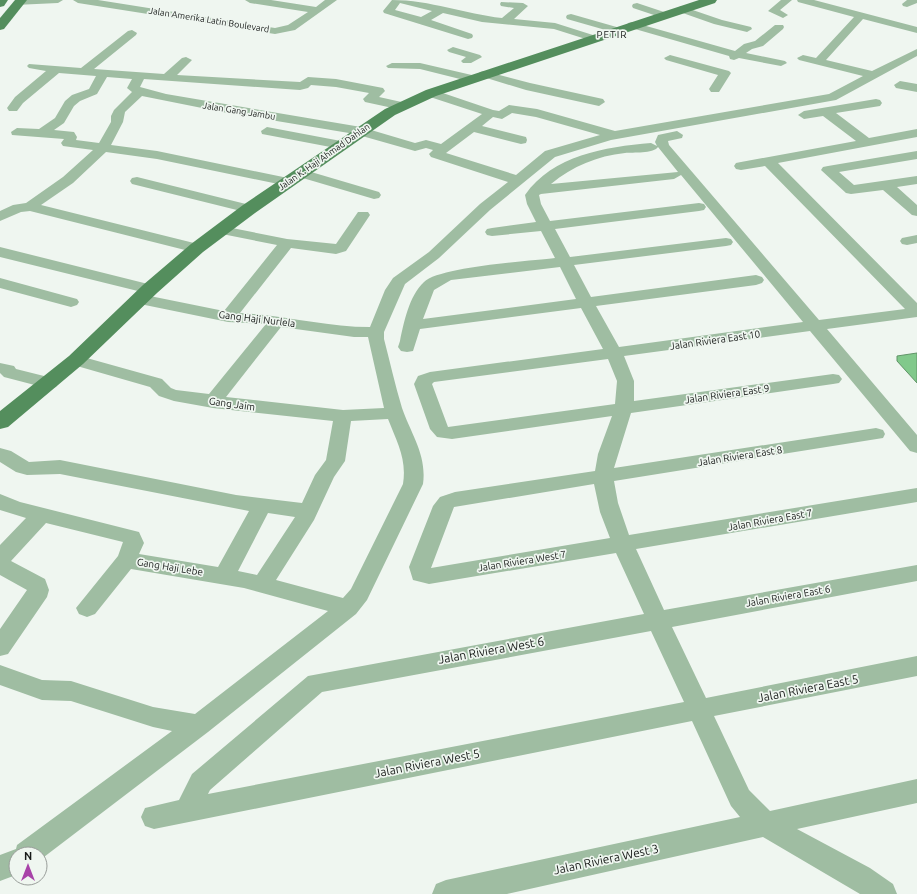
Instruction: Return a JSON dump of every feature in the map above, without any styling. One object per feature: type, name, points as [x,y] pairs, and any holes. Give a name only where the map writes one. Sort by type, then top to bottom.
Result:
[{"type":"main road","name":"Jalan K. Haji Ahmad Dahlan","points":[[0,422],[50,383],[145,294],[197,248],[249,209],[360,131],[402,106],[483,74],[632,24],[711,0]]},
{"type":"main road","points":[[0,26],[20,2]]},
{"type":"street","points":[[20,2],[58,0]]},
{"type":"street","name":"Jalan Amerika Latin Boulevard","points":[[78,0],[275,31],[291,28],[332,0]]},
{"type":"street","points":[[250,0],[318,10]]},
{"type":"street","points":[[468,36],[388,10],[404,0],[482,19],[528,22],[554,26],[592,38]]},
{"type":"street","points":[[422,21],[451,0]]},
{"type":"street","points":[[783,15],[773,11],[787,0]]},
{"type":"street","points":[[802,0],[817,1],[860,16],[917,30]]},
{"type":"street","points":[[505,4],[523,6],[506,20]]},
{"type":"street","points":[[637,6],[664,15]]},
{"type":"street","points":[[681,9],[716,20],[718,22],[747,29]]},
{"type":"street","points":[[528,22],[537,13]]},
{"type":"street","points":[[819,61],[860,16]]},
{"type":"street","points":[[572,17],[616,30]]},
{"type":"street","points":[[692,42],[706,33],[718,22]]},
{"type":"street","points":[[632,24],[736,55],[781,63]]},
{"type":"street","points":[[721,72],[736,55],[748,46],[759,44],[779,27]]},
{"type":"street","points":[[83,72],[132,33]]},
{"type":"street","points":[[453,50],[476,57],[468,62],[483,74]]},
{"type":"street","points":[[38,846],[199,725],[348,608],[359,594],[413,484],[415,475],[414,458],[395,413],[376,339],[376,332],[393,290],[399,281],[434,255],[485,207],[550,154],[616,135],[832,96],[917,52]]},
{"type":"street","points":[[670,58],[725,74],[715,89]]},
{"type":"street","points":[[803,58],[875,75]]},
{"type":"street","points":[[168,76],[186,60]]},
{"type":"street","points":[[33,66],[83,72],[168,76],[300,86],[304,85],[308,81],[336,83],[379,91],[369,99],[402,106]]},
{"type":"street","points":[[392,66],[420,66],[483,74],[536,89],[599,102]]},
{"type":"street","points":[[14,108],[19,100],[56,69]]},
{"type":"street","points":[[44,132],[60,120],[69,104],[76,98],[93,92],[104,73]]},
{"type":"street","points":[[30,207],[68,180],[103,148],[117,122],[117,116],[120,110],[140,92],[133,88],[140,75]]},
{"type":"street","points":[[900,85],[917,88]]},
{"type":"street","points":[[431,94],[491,113],[502,115],[536,89]]},
{"type":"street","name":"Jalan Gang Jambu","points":[[140,92],[189,104],[230,108],[360,131],[415,147],[426,144],[443,149]]},
{"type":"street","points":[[876,103],[670,136],[663,138],[661,142],[917,447]]},
{"type":"street","points":[[508,110],[537,113],[616,135]]},
{"type":"street","points":[[825,112],[866,142]]},
{"type":"street","points":[[491,113],[471,127],[436,156],[517,180]]},
{"type":"street","points":[[471,127],[521,140]]},
{"type":"street","points":[[267,131],[341,145]]},
{"type":"street","points":[[16,132],[44,132],[69,135],[70,137],[68,143],[157,155],[295,177],[374,195]]},
{"type":"street","points":[[741,166],[917,133]]},
{"type":"street","points":[[651,147],[611,150],[579,159],[562,169],[536,190],[532,199],[585,302],[614,354],[624,377],[626,387],[622,410],[605,463],[604,477],[608,506],[623,545],[740,798],[751,812],[765,824],[797,845],[853,873],[883,894]]},
{"type":"street","points":[[917,155],[828,170],[851,190],[917,180]]},
{"type":"street","points":[[768,161],[917,312]]},
{"type":"street","points":[[536,190],[674,175]]},
{"type":"street","points":[[136,181],[249,209]]},
{"type":"street","points":[[886,185],[917,212]]},
{"type":"street","points":[[0,217],[18,208],[30,207],[197,248]]},
{"type":"street","points":[[492,232],[699,208]]},
{"type":"street","points":[[222,230],[287,243],[332,249],[341,248],[363,215]]},
{"type":"street","points":[[407,347],[412,325],[428,287],[437,280],[448,276],[726,242]]},
{"type":"street","points":[[228,317],[256,284],[266,267],[287,243]]},
{"type":"street","name":"Gang Haji Nurlela","points":[[0,252],[228,317],[277,321],[354,332],[376,332]]},
{"type":"street","points":[[412,325],[756,280]]},
{"type":"street","points":[[0,283],[71,302]]},
{"type":"street","name":"Jalan Riviera East 10","points":[[444,433],[439,429],[423,384],[424,380],[430,377],[614,354],[917,312]]},
{"type":"street","points":[[213,402],[277,321]]},
{"type":"street","name":"Gang Jaim","points":[[76,360],[156,382],[162,389],[174,396],[213,402],[343,416],[395,413]]},
{"type":"street","points":[[0,368],[8,370],[10,373],[50,383]]},
{"type":"street","name":"Jalan Riviera East 9","points":[[444,433],[622,410],[833,378]]},
{"type":"street","points":[[262,585],[304,520],[325,475],[335,461],[343,416]]},
{"type":"street","name":"Jalan Riviera East 8","points":[[421,574],[420,567],[443,506],[447,502],[876,434]]},
{"type":"street","points":[[0,454],[14,463],[30,470],[48,466],[82,470],[236,502],[308,511]]},
{"type":"street","name":"Jalan Riviera East 7","points":[[623,545],[917,495]]},
{"type":"street","name":"Gang Haji Lebe","points":[[0,501],[14,508],[132,537],[134,543],[126,560],[224,576],[348,608]]},
{"type":"street","points":[[224,576],[262,506]]},
{"type":"street","points":[[0,559],[41,515]]},
{"type":"street","name":"Jalan Riviera West 7","points":[[421,574],[429,576],[623,545]]},
{"type":"street","points":[[87,608],[126,560]]},
{"type":"street","points":[[0,565],[37,585],[38,590],[36,597],[0,647]]},
{"type":"street","name":"Jalan Riviera East 6","points":[[658,620],[917,573]]},
{"type":"street","name":"Jalan Riviera West 6","points":[[191,810],[193,796],[201,782],[308,688],[316,683],[658,620]]},
{"type":"street","name":"Jalan Riviera East 5","points":[[699,709],[917,666]]},
{"type":"street","points":[[0,675],[42,690],[71,691],[153,717],[199,725]]},
{"type":"street","name":"Jalan Riviera West 5","points":[[154,817],[699,709]]},
{"type":"street","name":"Jalan Riviera West 3","points":[[446,894],[917,791]]},
{"type":"shaded area","points":[[917,353],[917,383],[897,361],[897,356]]},
{"type":"district","name":"PETIR","points":[[612,34]]}]
